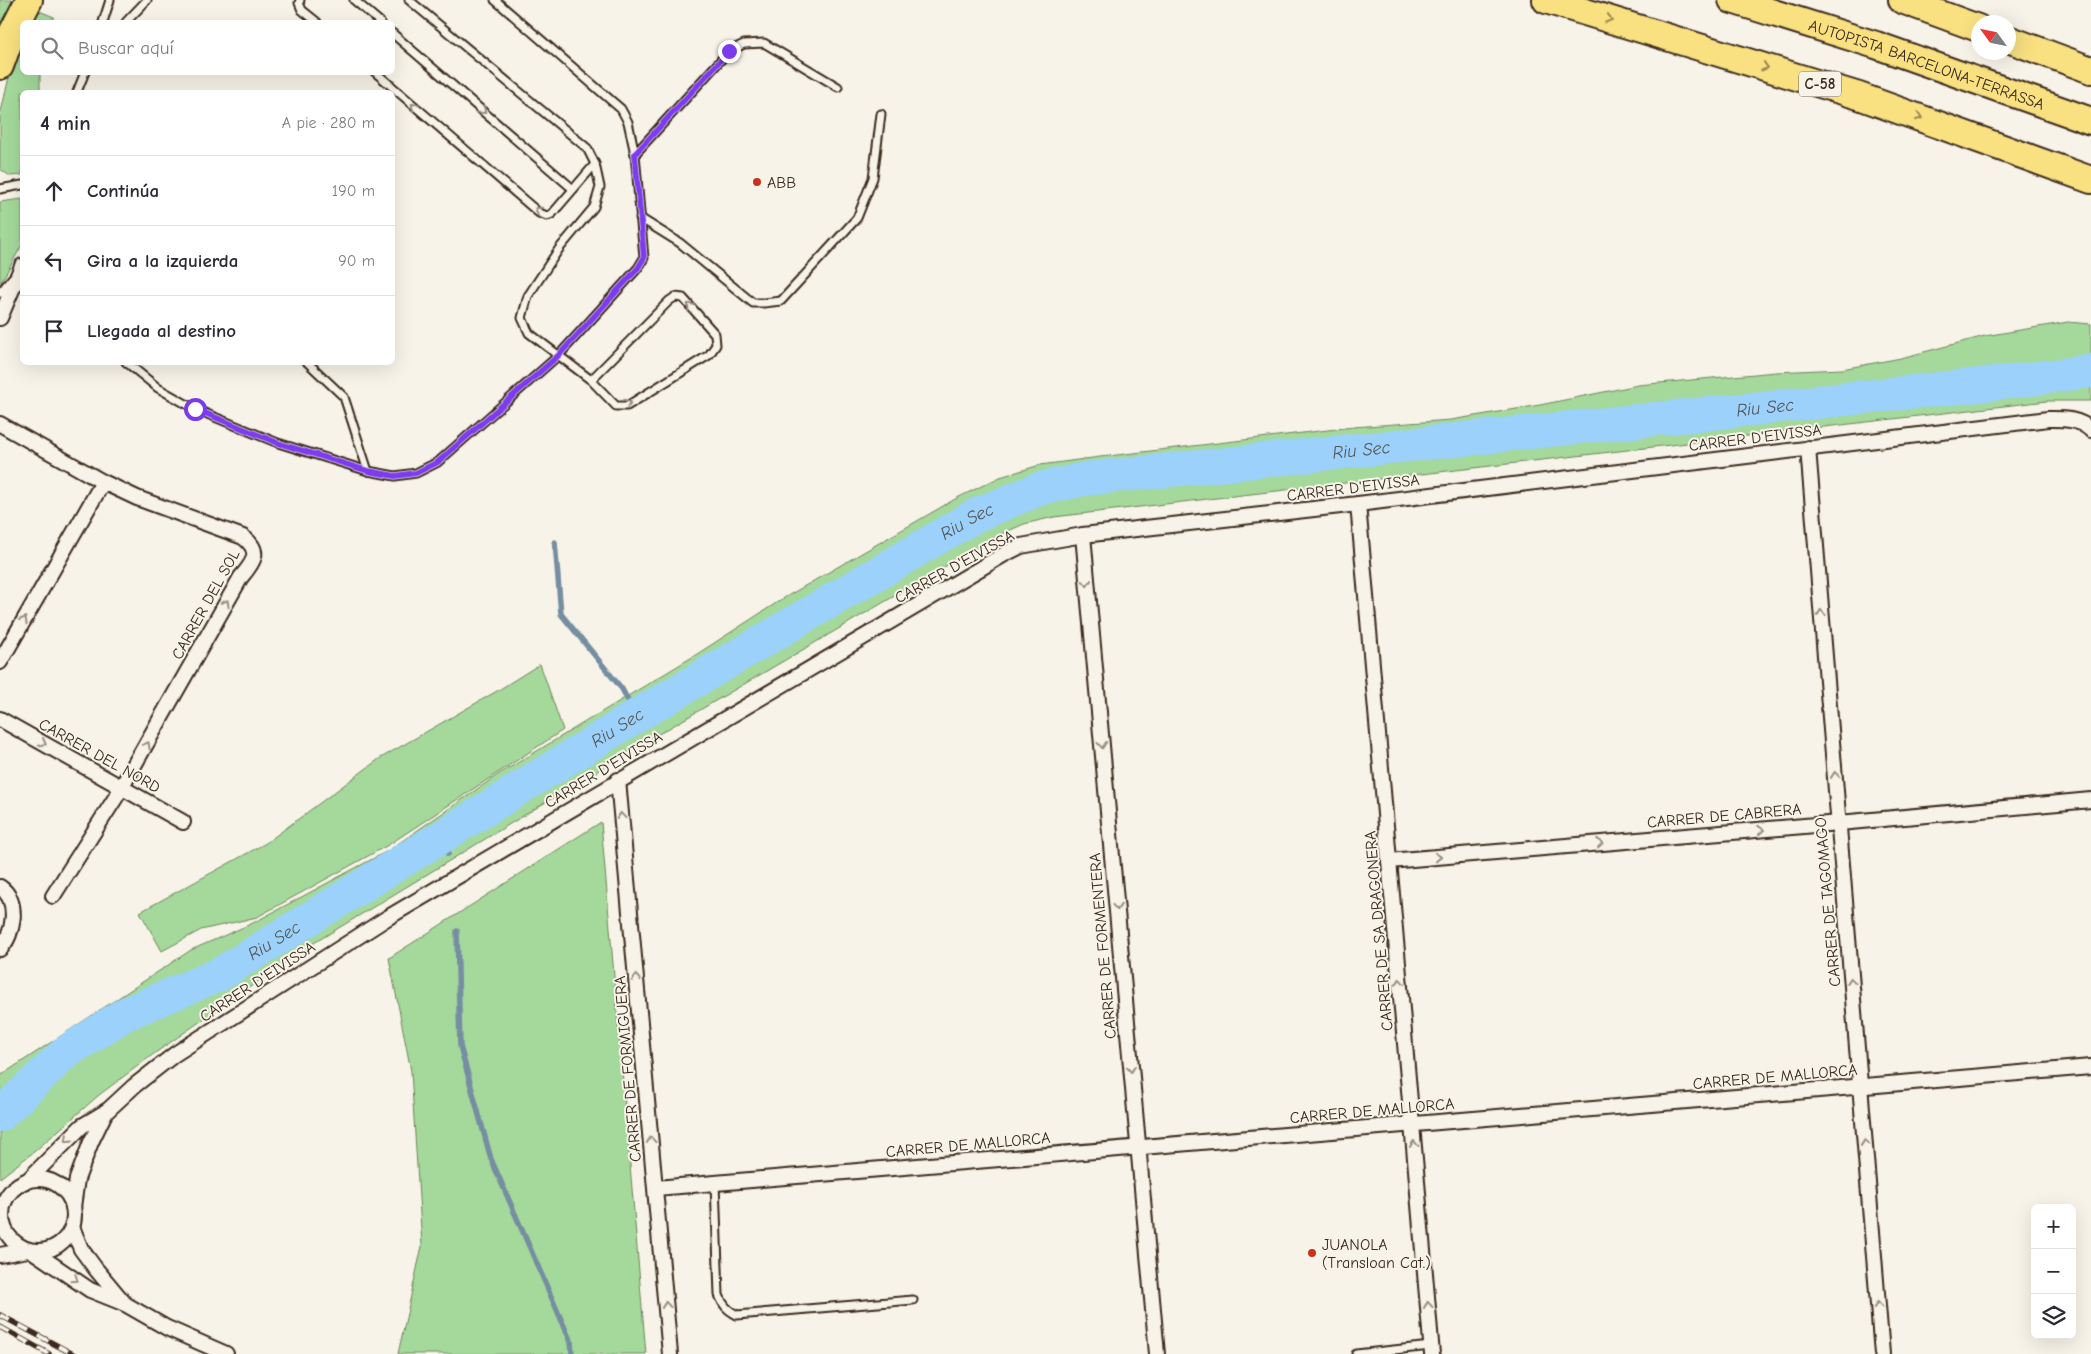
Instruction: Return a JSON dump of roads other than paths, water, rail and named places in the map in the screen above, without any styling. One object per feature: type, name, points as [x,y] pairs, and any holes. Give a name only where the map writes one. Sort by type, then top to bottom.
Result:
[{"type":"highway","points":[[0,66],[12,33],[29,0]]},
{"type":"highway","name":"C-58","points":[[1546,0],[1868,99],[2091,180]]},
{"type":"highway","name":"AUTOPISTA BARCELONA-TERRASSA","points":[[1732,0],[1876,45],[2091,121]]},
{"type":"highway","points":[[1902,0],[1971,25]]},
{"type":"highway","points":[[2016,42],[2091,70]]},
{"type":"street","points":[[0,318],[20,270]]},
{"type":"street","name":"CARRER D'EIVISSA","points":[[27,1181],[82,1126],[107,1111],[134,1086],[174,1054],[387,918],[618,780],[1003,555],[1022,546],[1083,535],[1358,504],[2048,419],[2072,419],[2091,430]]},
{"type":"street","name":"CARRER DEL SOL","points":[[0,424],[103,482],[137,498],[243,536],[251,543],[255,552],[252,564],[241,578],[122,787],[53,896]]},
{"type":"street","name":"CARRER DE TAGOMAGO","points":[[1808,448],[1882,1354]]},
{"type":"street","points":[[0,662],[103,482]]},
{"type":"street","name":"CARRER DE SA DRAGONERA","points":[[1358,504],[1432,1350]]},
{"type":"street","name":"CARRER DE FORMENTERA","points":[[1083,535],[1157,1354]]},
{"type":"street","name":"CARRER DEL NORD","points":[[0,719],[183,822]]},
{"type":"street","name":"CARRER DE FORMIGUERA","points":[[618,780],[670,1354]]},
{"type":"street","name":"CARRER DE CABRERA","points":[[1389,861],[2091,800]]},
{"type":"street","points":[[0,887],[6,891],[12,908],[13,920],[11,933],[0,950]]},
{"type":"street","name":"CARRER DE MALLORCA","points":[[656,1188],[2091,1067]]},
{"type":"street","name":"CARRER D'EIVISSA","points":[[73,1207],[77,1179],[91,1142],[107,1111]]},
{"type":"street","points":[[125,1304],[81,1249],[72,1227],[73,1207],[69,1196],[56,1184],[38,1179],[18,1185],[2,1206],[4,1233],[17,1244],[31,1251],[90,1290],[125,1304],[167,1328],[226,1354]]},
{"type":"street","points":[[0,1255],[48,1250],[58,1245],[72,1227]]},
{"type":"lane","points":[[104,20],[110,0]]},
{"type":"lane","points":[[128,20],[147,0]]},
{"type":"lane","points":[[300,0],[299,3],[302,10],[314,20]]},
{"type":"lane","points":[[354,0],[378,20]]},
{"type":"lane","points":[[410,0],[587,148],[595,164],[600,187],[594,207],[559,249],[528,296],[522,318],[529,333],[591,380],[616,406],[627,406],[709,355],[716,345],[715,334],[683,298],[675,297],[668,300],[591,380]]},
{"type":"lane","points":[[130,365],[158,388],[195,409],[278,443],[368,471],[395,476],[416,473],[438,462],[559,355],[638,268],[644,258],[635,154],[628,122],[621,110],[494,0]]},
{"type":"lane","points":[[395,36],[574,189]]},
{"type":"lane","points":[[635,154],[729,51],[744,44],[764,43],[838,87]]},
{"type":"lane","points":[[78,90],[84,75]]},
{"type":"lane","points":[[379,75],[539,212],[547,216],[552,214],[595,164]]},
{"type":"lane","points":[[640,218],[680,243],[753,302],[764,304],[781,301],[857,218],[873,178],[881,114]]},
{"type":"lane","points":[[0,189],[20,185]]},
{"type":"lane","points":[[0,293],[20,268]]},
{"type":"lane","points":[[309,365],[344,397],[368,471]]},
{"type":"lane","points":[[714,1183],[719,1295],[722,1304],[728,1310],[737,1315],[913,1300]]},
{"type":"lane","points":[[1356,1354],[1432,1350]]},
{"type":"waterway","name":"Riu Sec","points":[[0,1115],[65,1053],[125,1014],[220,974],[636,716],[976,515],[1039,489],[1084,479],[2007,382],[2091,371]]},
{"type":"waterway","points":[[555,542],[561,614],[622,689],[636,716]]},
{"type":"waterway","points":[[448,833],[448,854]]},
{"type":"waterway","points":[[457,931],[460,1046],[491,1159],[571,1342],[572,1354]]},
{"type":"railway","points":[[0,1315],[73,1354]]},
{"type":"railway","points":[[0,1327],[49,1354]]},
{"type":"place","name":"ABB","points":[[757,182]]},
{"type":"place","name":"JUANOLA (Transloan Cat.)","points":[[1312,1253]]}]
